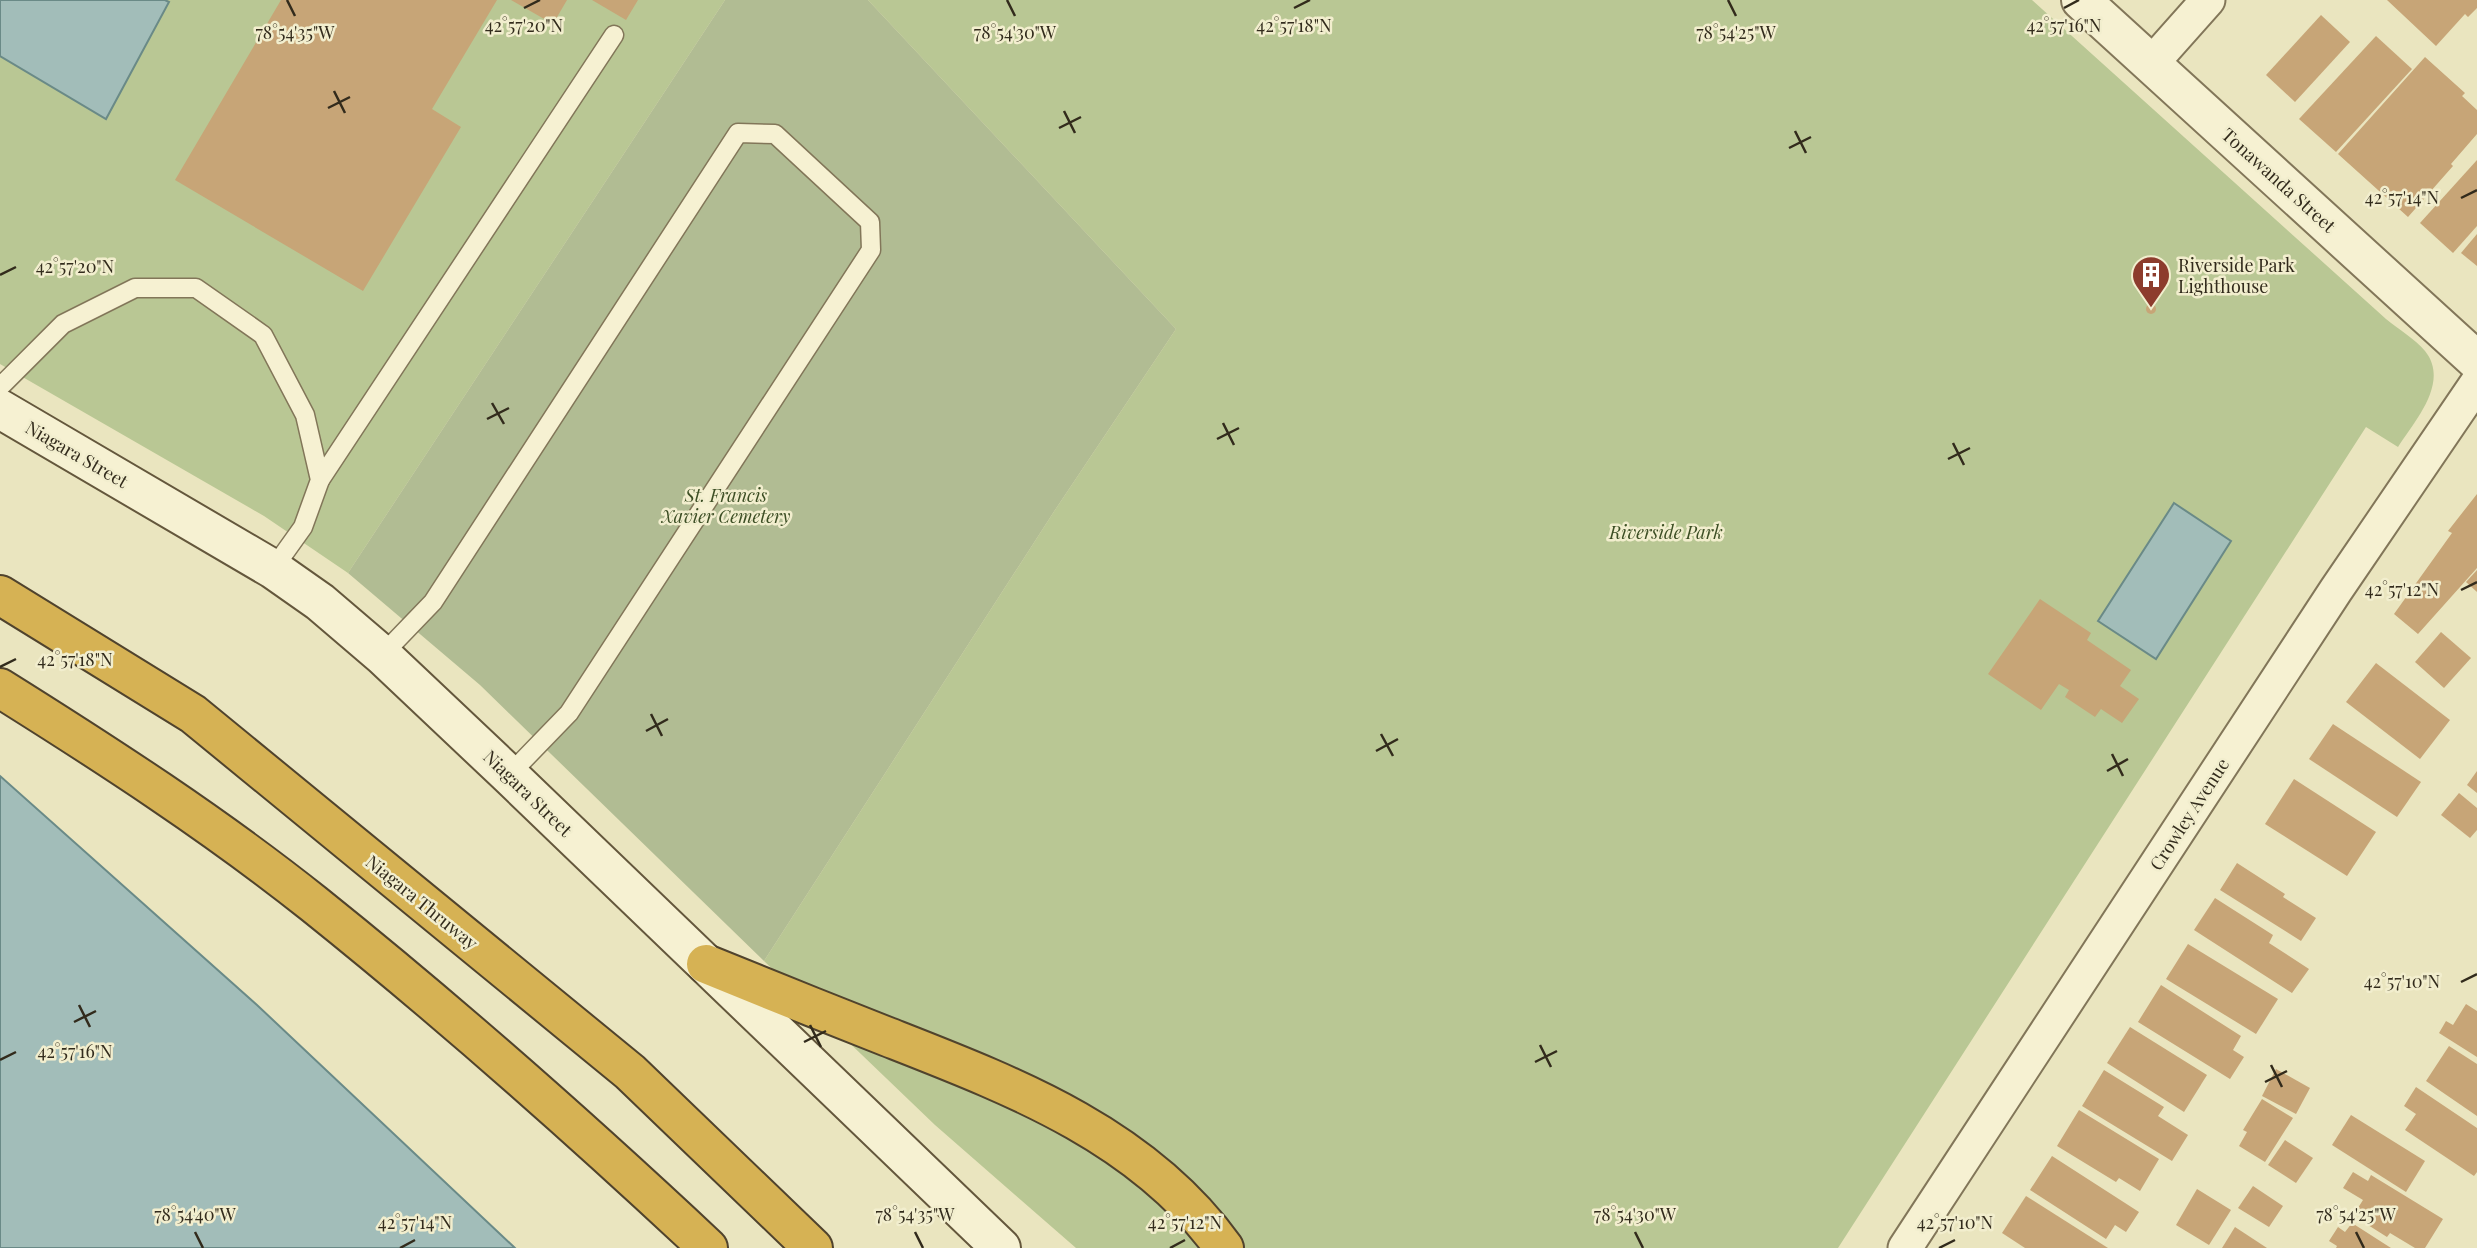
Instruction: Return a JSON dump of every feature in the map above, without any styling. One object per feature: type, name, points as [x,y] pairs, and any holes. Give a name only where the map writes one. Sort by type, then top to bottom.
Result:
[{"type":"highway","name":"Niagara Thruway","points":[[0,595],[193,714],[630,1072],[813,1248]]},
{"type":"highway","points":[[0,688],[76,735],[184,809],[312,903],[435,1004],[555,1108],[708,1248]]},
{"type":"highway","points":[[706,964],[987,1077],[1073,1117],[1127,1152],[1170,1186],[1203,1219],[1224,1248]]},
{"type":"main road","name":"Tonawanda Street","points":[[2081,0],[2477,361]]},
{"type":"main road","name":"Niagara Street","points":[[0,409],[273,569],[320,602],[382,655],[509,775],[1001,1248]]},
{"type":"street","points":[[2152,63],[2208,0]]},
{"type":"street","name":"Crowley Avenue","points":[[1905,1248],[2336,590],[2477,383]]},
{"type":"lane","points":[[273,569],[303,527],[320,480],[614,35]]},
{"type":"lane","points":[[382,655],[433,602],[738,133],[775,134],[870,222],[871,250],[569,713],[509,775]]},
{"type":"lane","points":[[0,387],[63,324],[135,288],[196,288],[264,335],[305,415],[320,480]]},
{"type":"green space","points":[[0,0],[725,0],[348,573],[264,516],[0,364]]},
{"type":"green space","name":"St. Francis Xavier Cemetery","points":[[725,0],[868,0],[1176,329],[1055,510],[764,961],[480,685],[348,573]]},
{"type":"green space","name":"Riverside Park","points":[[868,0],[2032,0],[2386,319],[2421,347],[2432,363],[2432,388],[2421,413],[2398,447],[2366,427],[1838,1248],[1076,1248],[935,1125],[764,961],[1055,510],[1176,329]]},
{"type":"water","points":[[0,0],[169,2],[106,119],[0,56]]},
{"type":"water","points":[[2174,503],[2231,541],[2156,659],[2098,621]]},
{"type":"water","points":[[0,776],[257,1005],[515,1248],[0,1248]]},
{"type":"building","points":[[281,0],[497,0],[432,109],[461,127],[363,291],[175,180]]},
{"type":"building","points":[[511,0],[567,0],[553,24]]},
{"type":"building","points":[[592,0],[638,0],[626,20]]},
{"type":"building","points":[[2387,0],[2477,0],[2477,8],[2468,17],[2465,14],[2436,46]]},
{"type":"building","points":[[2321,15],[2350,42],[2295,102],[2266,75]]},
{"type":"building","points":[[2376,36],[2412,69],[2336,152],[2299,119]]},
{"type":"building","points":[[2425,57],[2465,93],[2462,96],[2477,110],[2477,134],[2408,217],[2338,154]]},
{"type":"building","points":[[2477,160],[2477,226],[2453,253],[2420,223]]},
{"type":"building","points":[[2477,234],[2477,266],[2461,253]]},
{"type":"building","name":"Riverside Park Lighthouse","points":[[2151,304],[2155,305],[2155,313],[2151,314],[2147,313],[2146,309],[2147,305]]},
{"type":"building","points":[[2477,494],[2477,568],[2418,634],[2394,614],[2452,533],[2448,531]]},
{"type":"building","points":[[2477,570],[2477,592],[2466,582]]},
{"type":"building","points":[[2040,599],[2091,633],[2087,640],[2131,670],[2120,686],[2139,699],[2122,723],[2101,709],[2095,717],[2065,697],[2069,690],[2059,684],[2041,710],[1988,674]]},
{"type":"building","points":[[2441,632],[2471,658],[2444,688],[2415,662]]},
{"type":"building","points":[[2376,663],[2450,720],[2420,759],[2346,702]]},
{"type":"building","points":[[2333,724],[2421,782],[2397,817],[2309,759]]},
{"type":"building","points":[[2477,771],[2477,793],[2467,785]]},
{"type":"building","points":[[2294,779],[2376,832],[2347,876],[2265,824]]},
{"type":"building","points":[[2459,793],[2477,808],[2477,830],[2470,838],[2441,815]]},
{"type":"building","points":[[2237,863],[2316,918],[2301,941],[2220,890]]},
{"type":"building","points":[[2215,898],[2273,935],[2269,943],[2309,969],[2292,993],[2194,930]]},
{"type":"building","points":[[2188,944],[2278,999],[2256,1034],[2166,979]]},
{"type":"building","points":[[2161,985],[2241,1036],[2233,1050],[2244,1057],[2230,1079],[2138,1022]]},
{"type":"building","points":[[2466,1004],[2477,1011],[2477,1057],[2439,1033],[2446,1021],[2453,1025]]},
{"type":"building","points":[[2130,1027],[2207,1075],[2184,1112],[2107,1063]]},
{"type":"building","points":[[2449,1046],[2477,1064],[2477,1116],[2426,1081]]},
{"type":"building","points":[[2276,1069],[2310,1088],[2296,1114],[2262,1096]]},
{"type":"building","points":[[2104,1070],[2164,1107],[2158,1116],[2188,1135],[2172,1161],[2082,1106]]},
{"type":"building","points":[[2416,1087],[2477,1128],[2477,1172],[2474,1176],[2405,1130],[2416,1114],[2404,1106]]},
{"type":"building","points":[[2262,1099],[2293,1118],[2265,1162],[2239,1146],[2247,1132],[2243,1130]]},
{"type":"building","points":[[2079,1110],[2159,1159],[2140,1191],[2119,1178],[2116,1182],[2057,1146]]},
{"type":"building","points":[[2351,1115],[2425,1161],[2406,1192],[2332,1145]]},
{"type":"building","points":[[2285,1140],[2313,1158],[2296,1183],[2268,1165]]},
{"type":"building","points":[[2052,1156],[2139,1212],[2126,1232],[2115,1225],[2106,1239],[2030,1190]]},
{"type":"building","points":[[2353,1172],[2368,1181],[2371,1175],[2443,1219],[2425,1248],[2415,1248],[2390,1233],[2387,1237],[2368,1225],[2371,1220],[2356,1211],[2363,1200],[2343,1188]]},
{"type":"building","points":[[2253,1186],[2283,1206],[2269,1227],[2238,1208]]},
{"type":"building","points":[[2197,1189],[2231,1210],[2209,1245],[2176,1225]]},
{"type":"building","points":[[2026,1196],[2108,1248],[2025,1248],[2002,1233]]},
{"type":"building","points":[[2352,1223],[2391,1248],[2336,1248],[2337,1246],[2329,1241],[2338,1227],[2345,1232]]},
{"type":"building","points":[[2235,1227],[2267,1248],[2222,1248]]},
{"type":"place","name":"Riverside Park Lighthouse","points":[[2151,309]]}]
